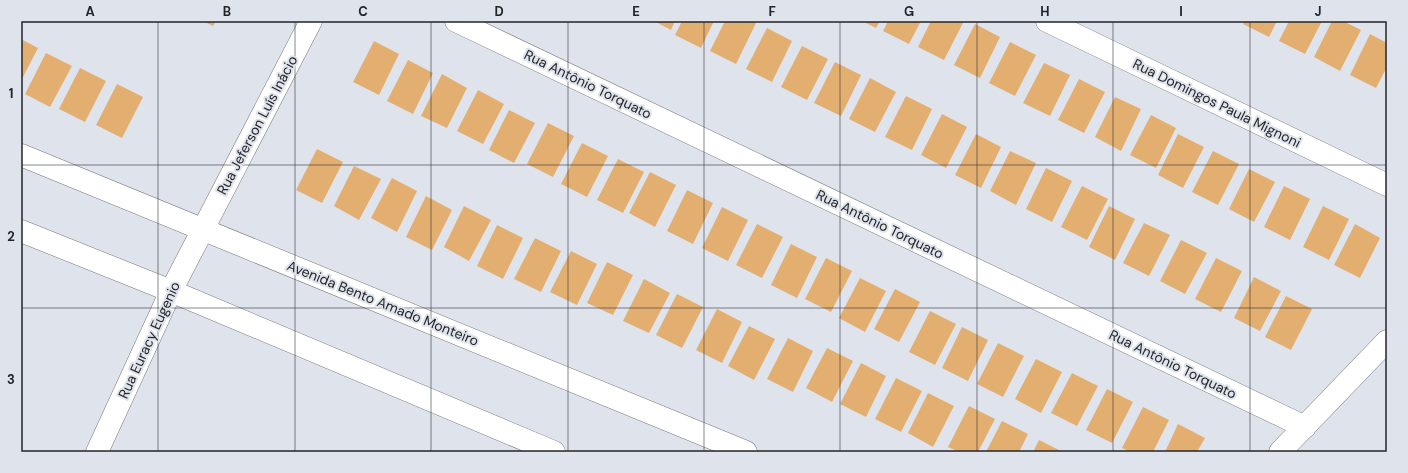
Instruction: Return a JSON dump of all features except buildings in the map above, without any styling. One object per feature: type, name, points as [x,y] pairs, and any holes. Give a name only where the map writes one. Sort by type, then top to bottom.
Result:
[{"type":"street","name":"Rua Jeferson Luís Inácio","points":[[203,229],[311,21]]},
{"type":"street","name":"Rua Antônio Torquato","points":[[456,21],[1305,427]]},
{"type":"street","name":"Rua Domingos Paula Mignoni","points":[[1047,21],[1387,185]]},
{"type":"street","name":"Avenida Bento Amado Monteiro","points":[[21,155],[746,452]]},
{"type":"street","name":"Rua Euracy Eugenio","points":[[97,452],[171,291],[203,229]]},
{"type":"street","points":[[21,231],[171,291],[554,452]]},
{"type":"street","points":[[1280,452],[1387,341]]}]
